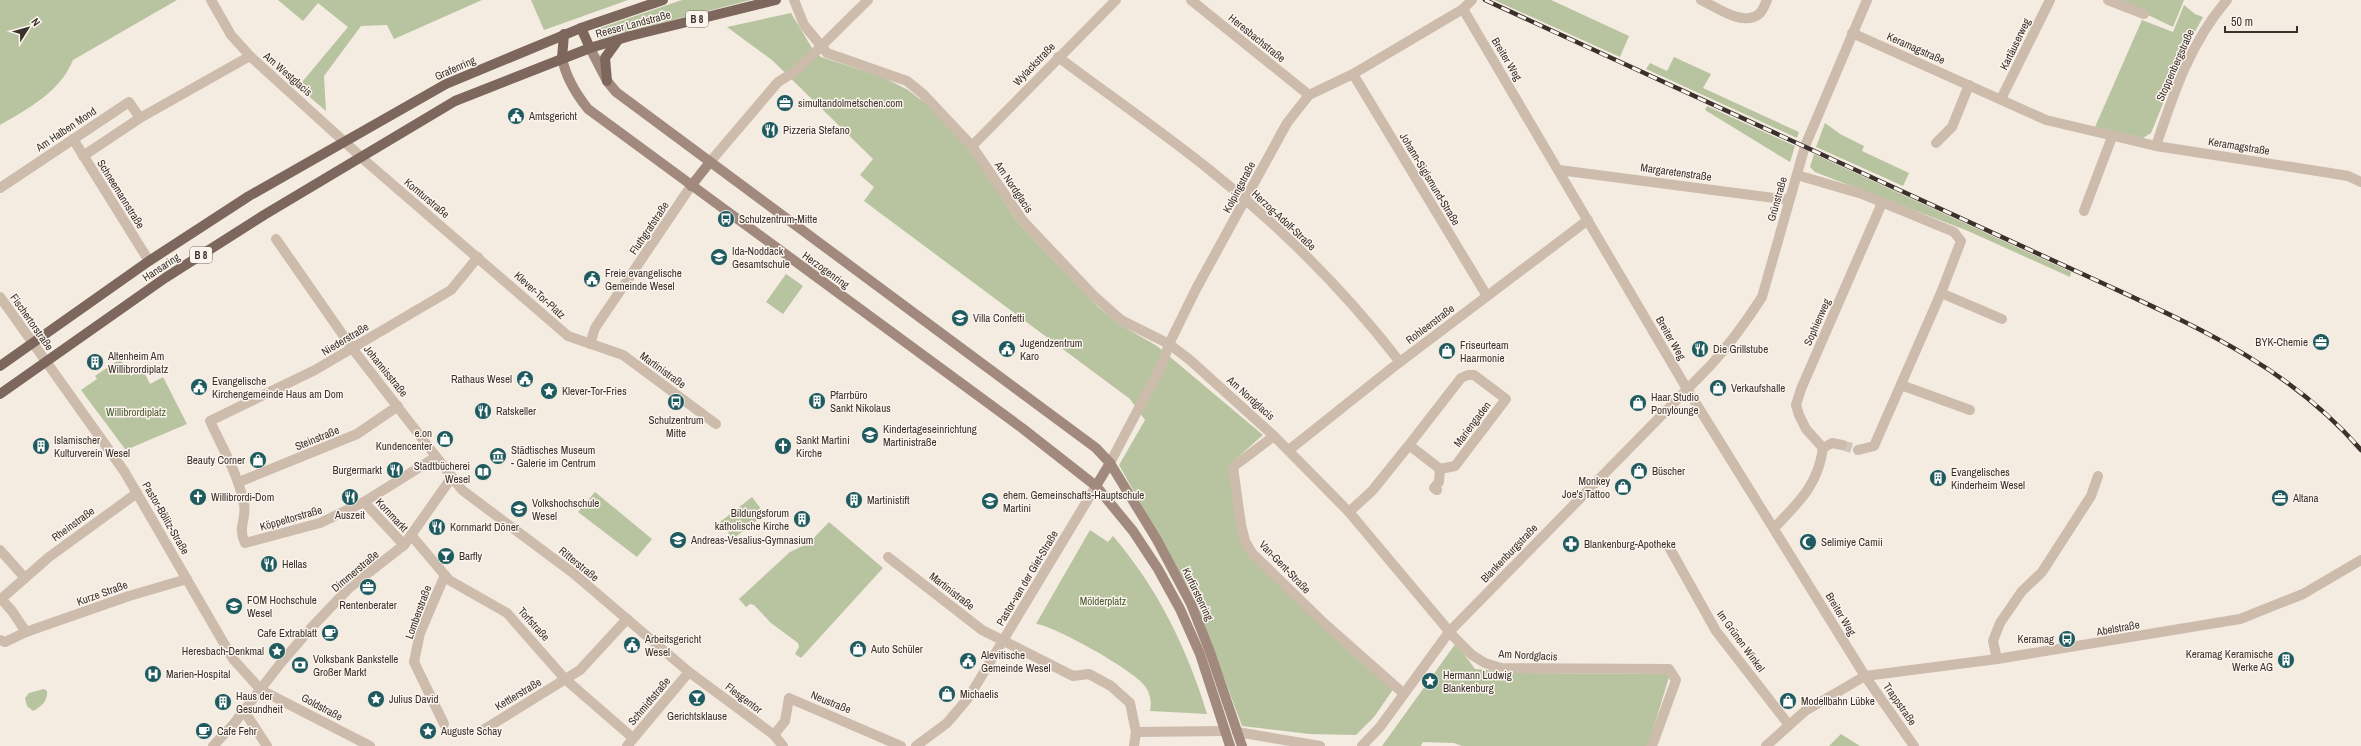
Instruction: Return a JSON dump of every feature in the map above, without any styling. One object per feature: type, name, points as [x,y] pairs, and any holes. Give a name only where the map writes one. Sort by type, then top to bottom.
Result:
[{"type":"main road","name":"Reeser Landstraße","points":[[581,28],[663,0]]},
{"type":"main road","name":"Reeser Landstraße","points":[[590,48],[776,0]]},
{"type":"main road","name":"Grafenring","points":[[345,140],[446,84],[581,28]]},
{"type":"main road","points":[[581,28],[590,48]]},
{"type":"main road","points":[[562,58],[564,34]]},
{"type":"main road","points":[[607,81],[605,58],[618,40]]},
{"type":"main road","name":"B 8","points":[[362,156],[455,101],[590,48]]},
{"type":"main road","name":"Herzogenring","points":[[590,48],[607,81],[616,92],[1071,429],[1096,448],[1110,463]]},
{"type":"main road","name":"Herzogenring","points":[[562,58],[567,76],[576,95],[588,109],[1022,428],[1096,486]]},
{"type":"main road","name":"Hansaring","points":[[0,366],[148,262],[249,196],[345,140]]},
{"type":"main road","name":"Hansaring","points":[[0,394],[44,361],[164,278],[362,156]]},
{"type":"main road","points":[[691,186],[710,162]]},
{"type":"main road","points":[[1096,486],[1110,463]]},
{"type":"main road","name":"Kurfürstenring","points":[[1110,463],[1157,540],[1191,604],[1210,652],[1242,746]]},
{"type":"main road","name":"Kurfürstenring","points":[[1096,486],[1132,531],[1158,569],[1180,609],[1200,654],[1230,746]]},
{"type":"main road","points":[[1225,731],[1237,732]]},
{"type":"street","name":"Am Westglacis","points":[[211,0],[231,35],[250,56],[362,156]]},
{"type":"street","name":"Am Nordglacis","points":[[794,0],[804,25],[827,53],[907,81],[922,94],[972,146],[1023,221],[1094,296],[1121,320],[1169,344],[1190,360],[1289,450],[1349,512],[1447,628],[1472,655],[1485,663],[1501,668],[1669,669],[1676,680],[1652,746]]},
{"type":"street","name":"Wylackstraße","points":[[972,146],[1058,57],[1116,0]]},
{"type":"street","name":"Heresbachstraße","points":[[1191,0],[1309,95]]},
{"type":"street","name":"Kolpingstraße","points":[[1110,463],[1163,362],[1169,344],[1287,123],[1309,95],[1353,74],[1463,9],[1472,0]]},
{"type":"street","points":[[1701,0],[1738,18],[1750,18],[1760,13],[1767,0]]},
{"type":"street","name":"Grünstraße","points":[[1687,389],[1732,342],[1762,297],[1805,146],[1867,0]]},
{"type":"street","name":"Kartäuserweg","points":[[2001,100],[2050,0]]},
{"type":"street","points":[[2108,0],[2144,14]]},
{"type":"street","name":"Stoppenbergstraße","points":[[2156,146],[2170,105],[2196,42],[2210,20],[2227,0]]},
{"type":"street","points":[[710,162],[778,82],[796,71],[862,2]]},
{"type":"street","name":"Breiter Weg","points":[[1463,9],[1687,389],[1865,676]]},
{"type":"street","name":"Keramagstraße","points":[[1852,33],[2046,120],[2112,137],[2156,146],[2322,171],[2348,176],[2361,182]]},
{"type":"street","points":[[83,156],[140,118],[250,56]]},
{"type":"street","name":"Herzog-Adolf-Straße","points":[[1058,57],[1211,171],[1289,240],[1366,318],[1400,362]]},
{"type":"street","name":"Johann-Sigismund-Straße","points":[[1353,74],[1487,296]]},
{"type":"street","points":[[1936,143],[1952,127],[1969,85]]},
{"type":"street","name":"Am Halben Mond","points":[[0,188],[129,102],[140,118]]},
{"type":"street","points":[[2084,211],[2112,137]]},
{"type":"street","name":"Schneemannstraße","points":[[73,139],[148,262]]},
{"type":"street","name":"Komturstraße","points":[[362,156],[478,257]]},
{"type":"street","name":"Margaretenstraße","points":[[1559,170],[1789,200]]},
{"type":"street","points":[[1797,175],[1862,194],[1958,234],[1961,244],[1941,294],[1874,446],[1858,450]]},
{"type":"street","name":"Fluthgrafstraße","points":[[590,344],[594,328],[691,186]]},
{"type":"street","name":"Sophienweg","points":[[1823,448],[1806,429],[1796,405],[1801,389],[1882,203]]},
{"type":"street","name":"Rohleerstraße","points":[[1289,450],[1400,362],[1588,220]]},
{"type":"street","name":"Johannisstraße","points":[[276,238],[352,348],[452,477]]},
{"type":"street","name":"Klever-Tor-Platz","points":[[478,257],[568,336],[590,344]]},
{"type":"street","name":"Niederstraße","points":[[239,482],[210,421],[315,370],[451,290],[478,257]]},
{"type":"street","points":[[1941,294],[2002,319]]},
{"type":"street","name":"Fischertorstraße","points":[[0,297],[44,361]]},
{"type":"street","name":"Martinistraße","points":[[590,344],[623,355],[716,424]]},
{"type":"street","name":"Pastor-Bölitz-Straße","points":[[44,361],[112,452],[233,659],[261,690]]},
{"type":"street","name":"Mariengaden","points":[[1349,512],[1372,491],[1461,378],[1468,375],[1474,375],[1506,399],[1455,466],[1440,469]]},
{"type":"street","points":[[1901,385],[1970,410]]},
{"type":"street","name":"Blankenburgstraße","points":[[1362,746],[1380,727],[1447,628],[1687,389]]},
{"type":"street","name":"Steinstraße","points":[[239,482],[357,434],[398,406]]},
{"type":"street","name":"Van-Gent-Straße","points":[[1274,436],[1233,467],[1245,541],[1252,553],[1277,578],[1403,693]]},
{"type":"street","points":[[1774,527],[1805,496],[1821,467],[1823,448],[1832,443],[1842,445]]},
{"type":"street","points":[[1409,445],[1440,469],[1440,482],[1434,488],[1437,490]]},
{"type":"street","name":"Kornmarkt","points":[[436,457],[364,502],[404,545],[452,477]]},
{"type":"street","points":[[1997,659],[1992,641],[2000,623],[2022,591],[2042,572],[2091,496],[2098,476]]},
{"type":"street","name":"Ritterstraße","points":[[452,477],[462,490],[573,573],[689,672]]},
{"type":"street","name":"Köppeltorstraße","points":[[239,482],[245,508],[240,533],[245,543],[320,523],[364,502]]},
{"type":"street","name":"Pastor-van der Giet-Straße","points":[[916,746],[947,723],[969,697],[1096,486]]},
{"type":"street","name":"Rheinstraße","points":[[1,600],[49,557],[137,493]]},
{"type":"street","name":"Torfstraße","points":[[411,535],[449,580],[507,612],[566,679],[630,742]]},
{"type":"street","name":"Dimmerstraße","points":[[213,746],[244,711],[280,664],[349,588],[404,545]]},
{"type":"street","name":"Im Grünen Winkel","points":[[1669,546],[1716,631],[1789,725]]},
{"type":"street","points":[[0,550],[25,578]]},
{"type":"street","name":"Martinistraße","points":[[888,557],[982,630],[1003,641]]},
{"type":"street","name":"Abelstraße","points":[[1865,676],[1997,659],[2240,619],[2303,594],[2361,560]]},
{"type":"street","name":"Lomberstraße","points":[[444,724],[414,662],[420,633],[445,575]]},
{"type":"street","name":"Kurze Straße","points":[[0,640],[5,642],[26,632],[129,596],[187,579]]},
{"type":"street","points":[[1,600],[12,611],[26,632]]},
{"type":"street","name":"Kettlerstraße","points":[[483,730],[580,670],[626,619]]},
{"type":"street","points":[[1003,641],[1073,676],[1089,674],[1111,686],[1130,703],[1136,732],[1134,746]]},
{"type":"street","name":"Flesgentor","points":[[689,672],[774,735],[783,746]]},
{"type":"street","name":"Schmidtstraße","points":[[630,742],[689,672]]},
{"type":"street","points":[[1766,746],[1789,725],[1825,699],[1865,676]]},
{"type":"street","name":"Trappstraße","points":[[1865,676],[1914,746]]},
{"type":"street","name":"Goldstraße","points":[[261,690],[370,746]]},
{"type":"street","name":"Neustraße","points":[[774,735],[785,721],[789,698],[901,746]]},
{"type":"street","points":[[244,711],[266,746]]},
{"type":"street","points":[[1136,732],[1225,731]]},
{"type":"street","points":[[1237,732],[1320,746]]},
{"type":"green space","points":[[0,0],[177,0],[73,60],[60,81],[52,90],[22,112],[0,125]]},
{"type":"green space","points":[[278,0],[482,0],[394,39],[387,25],[361,26],[324,76],[326,111],[298,87],[348,27],[318,3],[303,21]]},
{"type":"green space","points":[[531,0],[628,0],[544,30]]},
{"type":"green space","points":[[682,0],[751,0],[599,39],[597,29]]},
{"type":"green space","points":[[1494,0],[1551,0],[1629,36],[1620,57]]},
{"type":"green space","points":[[2117,0],[2184,0],[2173,27]]},
{"type":"green space","points":[[2184,5],[2195,14],[2203,17],[2184,52],[2151,133],[2143,138],[2095,127],[2142,20],[2173,32]]},
{"type":"green space","points":[[791,13],[812,48],[821,57],[885,78],[908,90],[928,105],[969,149],[1019,224],[1098,307],[1119,324],[1157,346],[1263,435],[1229,465],[1244,544],[1394,688],[1374,717],[1356,735],[1309,734],[1242,726],[1194,598],[1119,465],[1145,420],[1130,399],[864,201],[874,187],[860,175],[873,159],[772,60],[727,27]]},
{"type":"green space","points":[[1674,57],[1711,74],[1703,88],[1799,132],[1797,138],[1646,69],[1650,63],[1667,71]]},
{"type":"green space","points":[[1707,106],[1795,146],[1790,162],[1705,110]]},
{"type":"green space","points":[[1825,123],[1840,134],[1864,146],[1862,151],[1909,173],[1903,186],[1816,147]]},
{"type":"green space","points":[[1814,154],[2071,272],[2070,277],[1968,231],[1815,172],[1810,167]]},
{"type":"green space","points":[[786,274],[803,286],[783,314],[766,302]]},
{"type":"green space","name":"Willibrordiplatz","points":[[120,359],[131,376],[142,368],[150,384],[163,377],[187,424],[125,449],[81,390],[97,379],[95,376]]},
{"type":"green space","points":[[595,492],[652,539],[637,557],[578,512]]},
{"type":"green space","points":[[752,497],[765,514],[733,539],[720,522]]},
{"type":"green space","points":[[829,522],[883,568],[801,658],[795,654],[799,647],[798,643],[771,623],[754,605],[750,604],[746,607],[739,599],[790,552],[809,543]]},
{"type":"green space","name":"Mölderplatz","points":[[1090,530],[1108,542],[1113,536],[1144,576],[1181,643],[1207,714],[1150,711],[1151,701],[1149,694],[1144,685],[1137,678],[1125,669],[1076,640],[1036,624]]},
{"type":"green space","points":[[1456,643],[1475,669],[1521,673],[1670,674],[1648,746],[1462,746],[1454,743],[1423,742],[1421,746],[1382,746]]},
{"type":"green space","points":[[44,689],[47,691],[45,701],[39,708],[33,711],[27,706],[25,698],[29,693]]},
{"type":"green space","points":[[1841,734],[1860,746],[1829,746]]},
{"type":"tunnel","points":[[1842,445],[1858,450]]},
{"type":"railway","points":[[1485,0],[2181,320],[2214,337],[2277,375],[2307,397],[2335,422],[2361,450]]},
{"type":"place","name":"simultandolmetschen.com","points":[[785,103]]},
{"type":"place","name":"Amtsgericht","points":[[516,116]]},
{"type":"place","name":"Pizzeria Stefano","points":[[770,130]]},
{"type":"place","name":"Schulzentrum-Mitte","points":[[726,219]]},
{"type":"place","name":"Ida-Noddack Gesamtschule","points":[[719,257]]},
{"type":"place","name":"Freie evangelische Gemeinde Wesel","points":[[592,279]]},
{"type":"place","name":"Villa Confetti","points":[[960,318]]},
{"type":"place","name":"BYK-Chemie","points":[[2321,342]]},
{"type":"place","name":"Jugendzentrum Karo","points":[[1007,349]]},
{"type":"place","name":"Die Grillstube","points":[[1700,349]]},
{"type":"place","name":"Friseurteam Haarmonie","points":[[1447,351]]},
{"type":"place","name":"Altenheim Am Willibrordiplatz","points":[[95,362]]},
{"type":"place","name":"Rathaus Wesel","points":[[525,379]]},
{"type":"place","name":"Evangelische Kirchengemeinde Haus am Dom","points":[[199,387]]},
{"type":"place","name":"Verkaufshalle","points":[[1718,388]]},
{"type":"place","name":"Klever-Tor-Fries","points":[[549,391]]},
{"type":"place","name":"Pfarrbüro Sankt Nikolaus","points":[[817,401]]},
{"type":"place","name":"Schulzentrum Mitte","points":[[676,402]]},
{"type":"place","name":"Haar Studio Ponylounge","points":[[1638,403]]},
{"type":"place","name":"Ratskeller","points":[[483,411]]},
{"type":"place","name":"Kindertageseinrichtung Martinistraße","points":[[870,435]]},
{"type":"place","name":"e.on Kundencenter","points":[[445,439]]},
{"type":"place","name":"Islamischer Kulturverein Wesel","points":[[41,446]]},
{"type":"place","name":"Sankt Martini Kirche","points":[[783,446]]},
{"type":"place","name":"Städtisches Museum - Galerie im Centrum","points":[[498,456]]},
{"type":"place","name":"Beauty Corner","points":[[258,460]]},
{"type":"place","name":"Burgermarkt","points":[[395,470]]},
{"type":"place","name":"Büscher","points":[[1639,471]]},
{"type":"place","name":"Stadtbücherei Wesel","points":[[483,472]]},
{"type":"place","name":"Evangelisches Kinderheim Wesel","points":[[1938,478]]},
{"type":"place","name":"Monkey Joe's Tattoo","points":[[1623,487]]},
{"type":"place","name":"Willibrordi-Dom","points":[[198,497]]},
{"type":"place","name":"Auszeit","points":[[350,497]]},
{"type":"place","name":"Altana","points":[[2280,498]]},
{"type":"place","name":"Martinistift","points":[[854,500]]},
{"type":"place","name":"ehem. Gemeinschafts-Hauptschule Martini","points":[[990,501]]},
{"type":"place","name":"Volkshochschule Wesel","points":[[519,509]]},
{"type":"place","name":"Bildungsforum katholische Kirche","points":[[802,519]]},
{"type":"place","name":"Kornmarkt Döner","points":[[437,527]]},
{"type":"place","name":"Andreas-Vesalius-Gymnasium","points":[[678,540]]},
{"type":"place","name":"Selimiye Camii","points":[[1808,542]]},
{"type":"place","name":"Blankenburg-Apotheke","points":[[1571,544]]},
{"type":"place","name":"Barfly","points":[[446,556]]},
{"type":"place","name":"Hellas","points":[[269,564]]},
{"type":"place","name":"Rentenberater","points":[[368,587]]},
{"type":"place","name":"FOM Hochschule Wesel","points":[[234,606]]},
{"type":"place","name":"Cafe Extrablatt","points":[[330,633]]},
{"type":"place","name":"Keramag","points":[[2067,639]]},
{"type":"place","name":"Arbeitsgericht Wesel","points":[[632,645]]},
{"type":"place","name":"Auto Schüler","points":[[858,649]]},
{"type":"place","name":"Heresbach-Denkmal","points":[[277,651]]},
{"type":"place","name":"Keramag Keramische Werke AG","points":[[2286,660]]},
{"type":"place","name":"Alevitische Gemeinde Wesel","points":[[968,661]]},
{"type":"place","name":"Volksbank Bankstelle Großer Markt","points":[[300,665]]},
{"type":"place","name":"Marien-Hospital","points":[[153,674]]},
{"type":"place","name":"Hermann Ludwig Blankenburg","points":[[1430,681]]},
{"type":"place","name":"Michaelis","points":[[947,694]]},
{"type":"place","name":"Gerichtsklause","points":[[697,698]]},
{"type":"place","name":"Julius David","points":[[376,699]]},
{"type":"place","name":"Modellbahn Lübke","points":[[1788,701]]},
{"type":"place","name":"Haus der Gesundheit","points":[[223,702]]},
{"type":"place","name":"Cafe Fehr","points":[[204,731]]},
{"type":"place","name":"Auguste Schay","points":[[428,731]]}]
